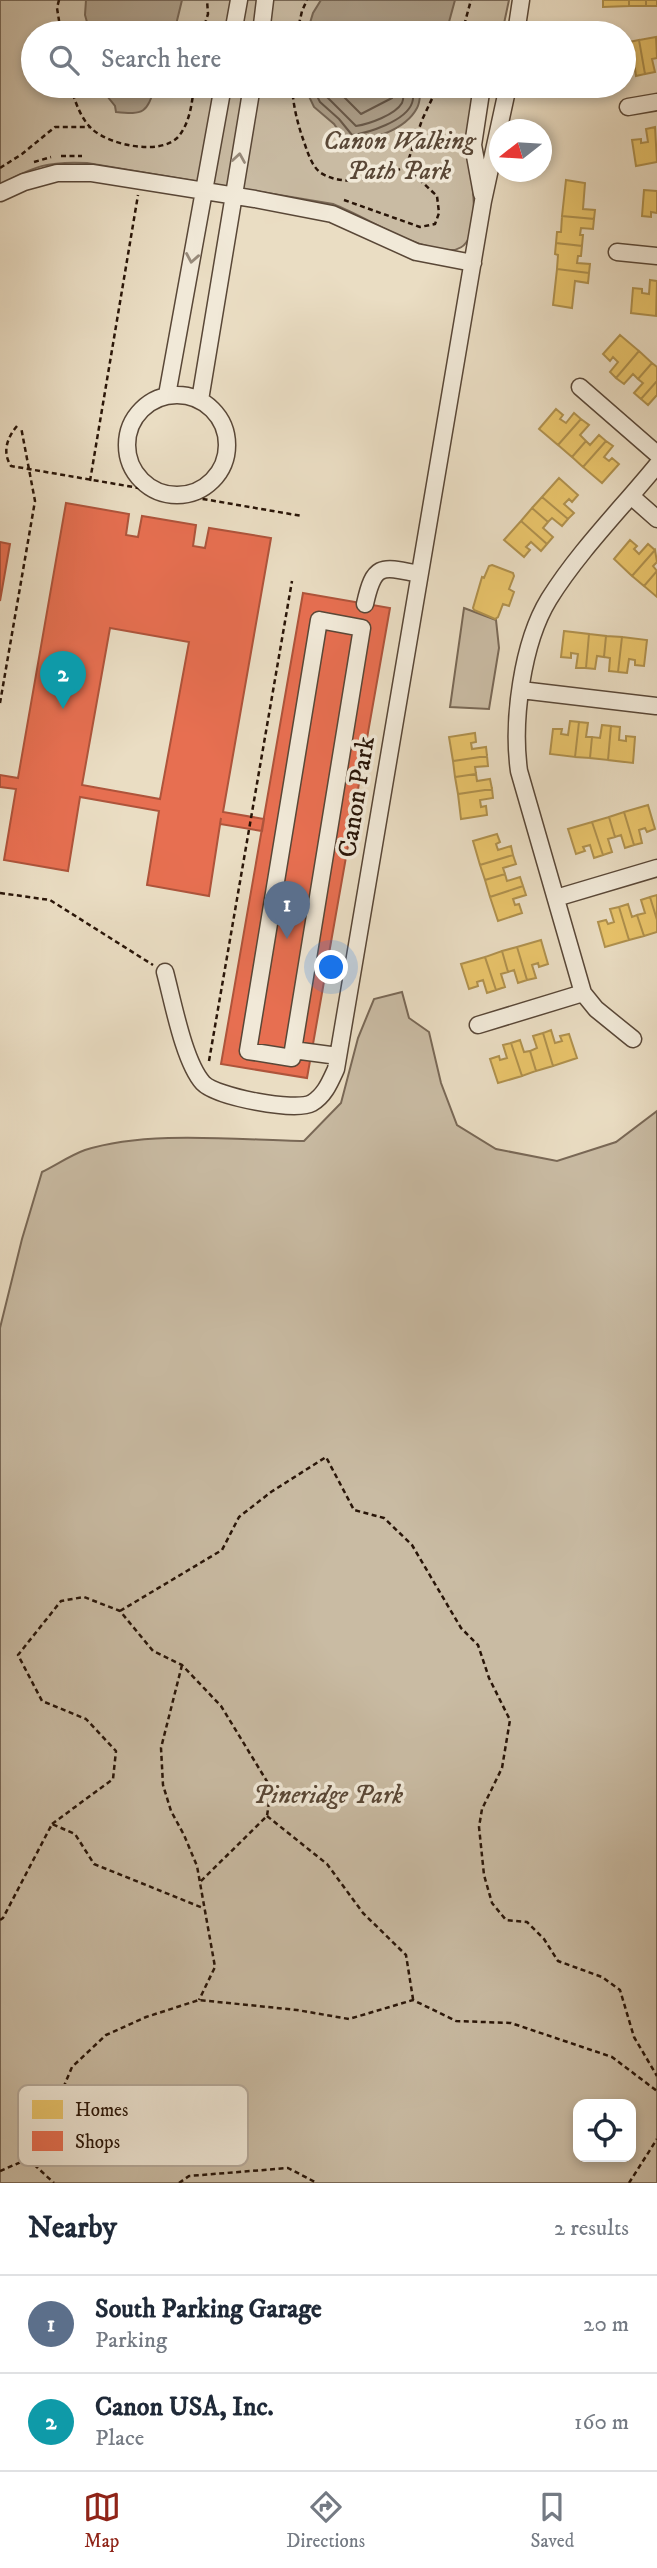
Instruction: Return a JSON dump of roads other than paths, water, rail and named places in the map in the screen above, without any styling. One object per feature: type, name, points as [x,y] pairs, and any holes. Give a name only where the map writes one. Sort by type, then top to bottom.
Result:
[{"type":"street","points":[[235,21],[239,0]]},
{"type":"street","points":[[262,21],[265,0]]},
{"type":"street","points":[[167,395],[221,98]]},
{"type":"street","points":[[200,400],[250,98]]},
{"type":"street","points":[[480,98],[473,145],[484,201]]},
{"type":"street","name":"Canon Park","points":[[165,972],[192,1066],[205,1085],[222,1095],[296,1107],[310,1104],[326,1091],[336,1069],[473,263],[505,98]]},
{"type":"street","points":[[628,107],[657,102]]},
{"type":"street","points":[[218,117],[245,121]]},
{"type":"street","points":[[0,193],[24,182],[57,173],[92,173],[331,215],[416,252],[473,263]]},
{"type":"street","points":[[617,252],[657,256]]},
{"type":"street","points":[[580,387],[657,454]]},
{"type":"street","points":[[167,395],[185,395],[200,400],[212,409],[222,422],[226,453],[221,468],[206,485],[184,495],[168,495],[152,489],[138,477],[129,462],[126,445],[129,428],[138,413],[151,401],[167,395]]},
{"type":"street","points":[[633,1039],[596,1009],[583,993],[519,771],[516,720],[529,648],[547,602],[573,565],[657,465]]},
{"type":"street","points":[[631,496],[657,519]]},
{"type":"street","points":[[365,604],[370,580],[377,572],[387,569],[419,574]]},
{"type":"street","points":[[319,620],[362,628],[293,1050],[292,1058],[248,1051],[319,620]]},
{"type":"street","points":[[521,690],[656,706]]},
{"type":"street","points":[[556,898],[657,868]]},
{"type":"street","points":[[478,1025],[583,993]]},
{"type":"street","points":[[293,1050],[338,1056]]},
{"type":"water","points":[[86,0],[182,0],[177,21],[87,21]]},
{"type":"water","points":[[321,0],[455,0],[449,21],[311,21]]},
{"type":"water","points":[[109,98],[150,98],[147,107],[139,112],[116,112]]},
{"type":"water","points":[[310,98],[420,98],[411,116],[396,128],[376,137],[347,143],[334,124],[314,107]]},
{"type":"place","name":"Canon USA, Inc.","points":[[63,709]]},
{"type":"place","name":"South Parking Garage","points":[[287,939]]},
{"type":"park label","name":"Canon Walking Path Park","points":[[399,156]]},
{"type":"park label","name":"Pineridge Park","points":[[328,1795]]}]
